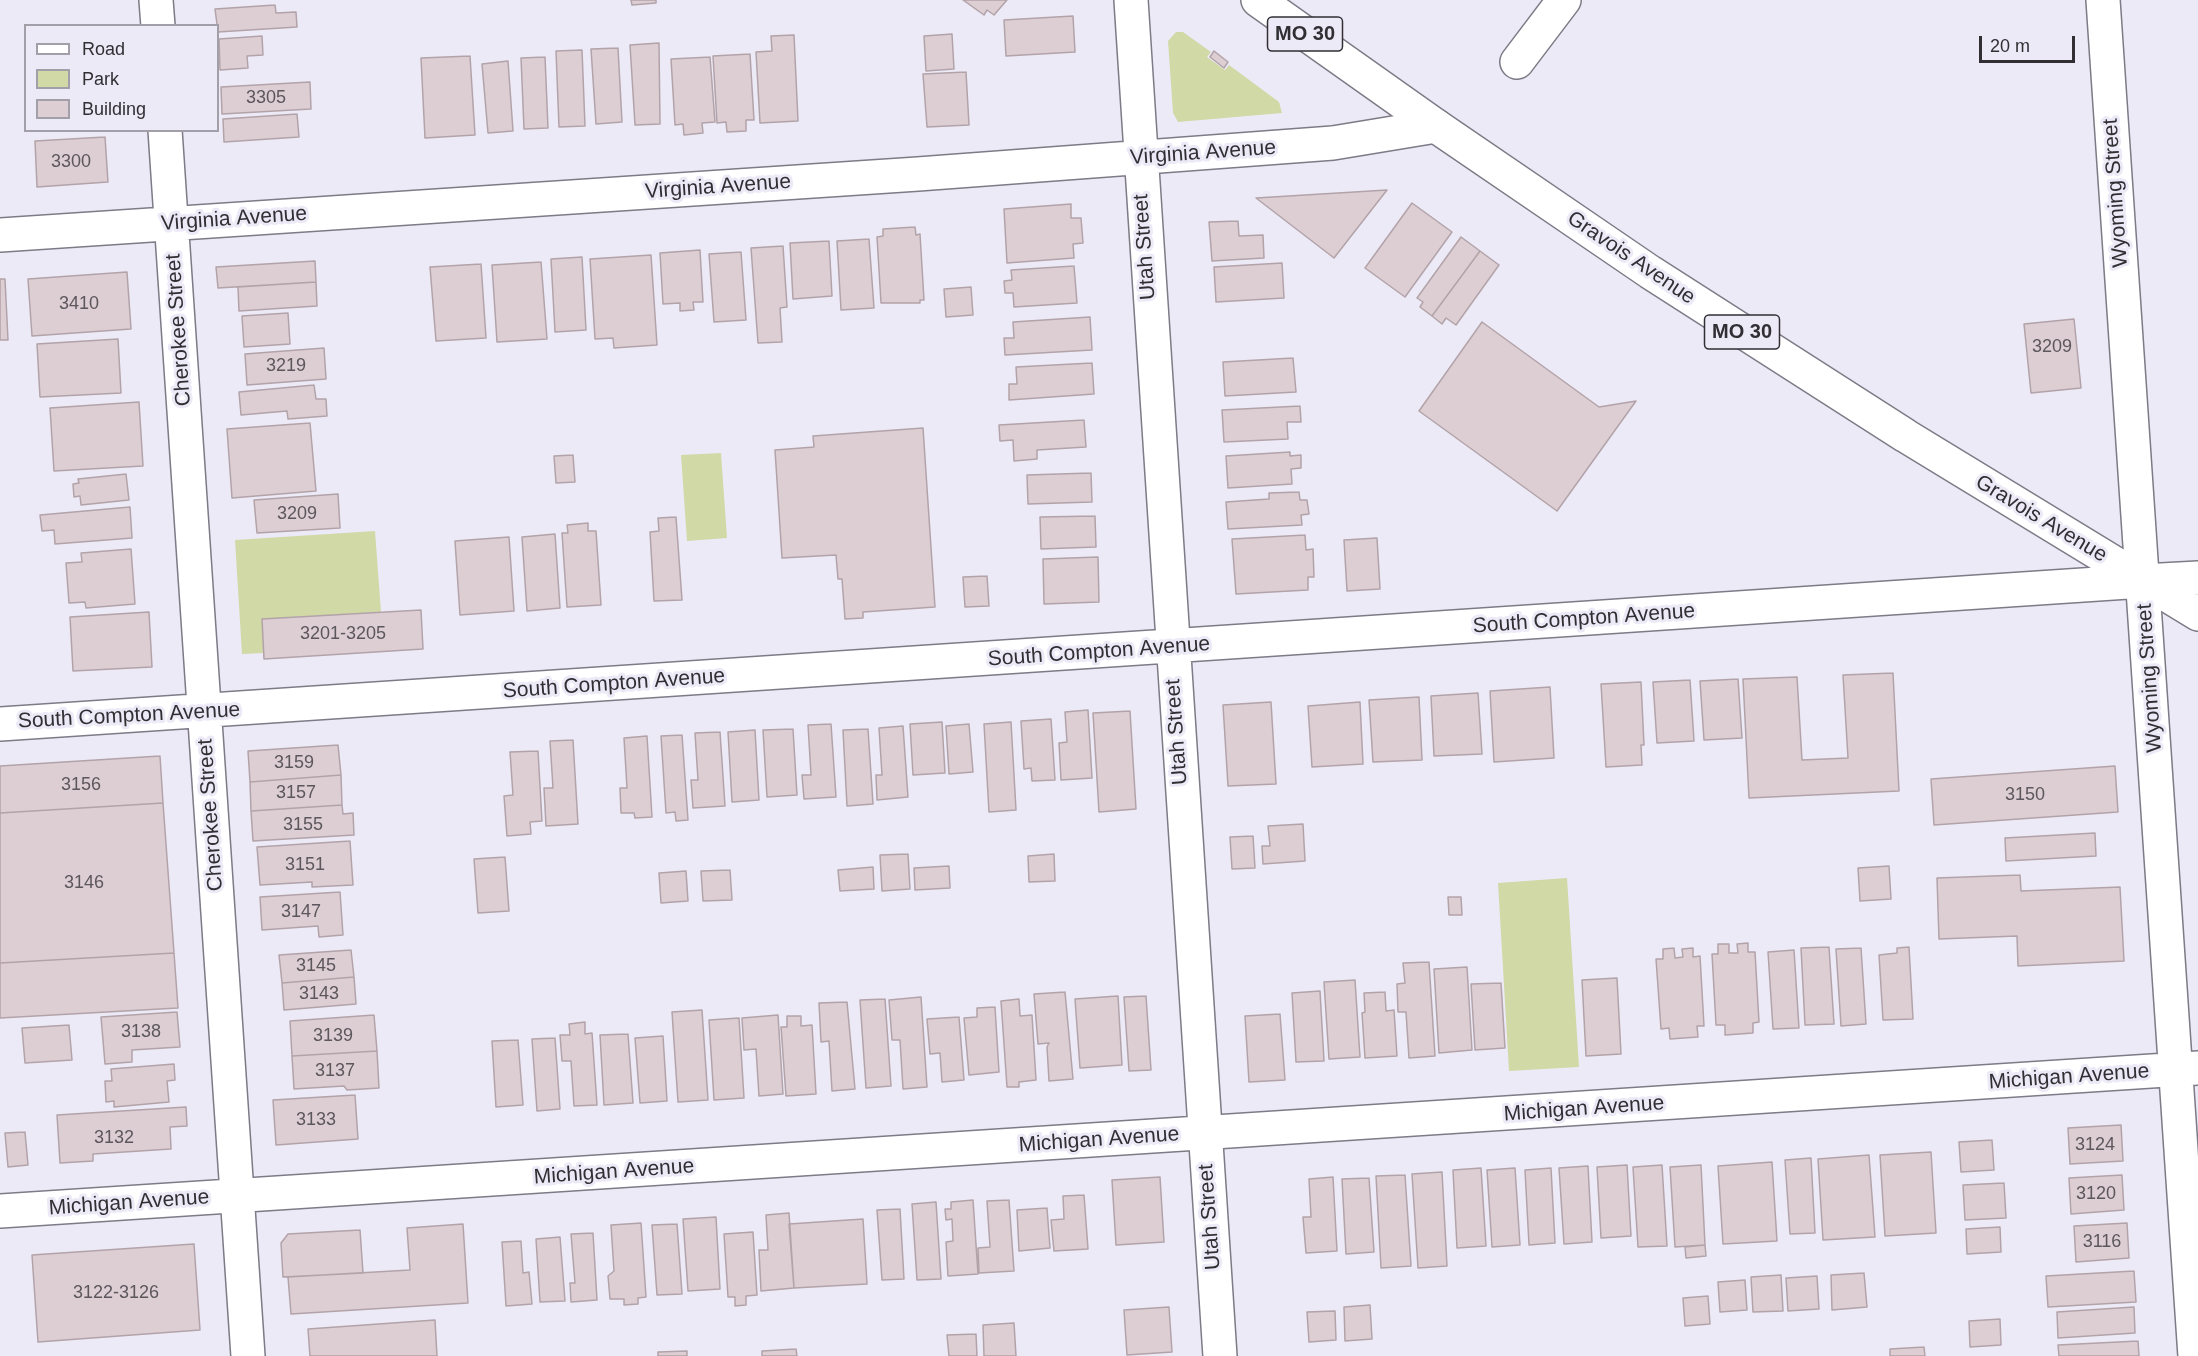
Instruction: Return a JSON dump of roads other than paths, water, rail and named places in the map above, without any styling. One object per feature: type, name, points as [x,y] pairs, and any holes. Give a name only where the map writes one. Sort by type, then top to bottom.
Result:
[{"type":"street","points":[[156,0],[158,24]]},
{"type":"street","name":"Utah Street","points":[[1131,0],[1171,647],[1220,1356]]},
{"type":"street","name":"Gravois Avenue","points":[[1258,0],[1436,126],[1650,272],[1801,370],[2198,614]]},
{"type":"street","points":[[1517,62],[1564,0]]},
{"type":"street","name":"Wyoming Street","points":[[2103,0],[2143,581],[2187,1069],[2194,1356]]},
{"type":"street","name":"Virginia Avenue","points":[[0,236],[1139,158],[1333,143],[1436,126]]},
{"type":"street","name":"Cherokee Street","points":[[165,132],[248,1356]]},
{"type":"street","name":"South Compton Avenue","points":[[0,724],[2198,578]]},
{"type":"street","name":"Michigan Avenue","points":[[0,1211],[2187,1069]]}]
